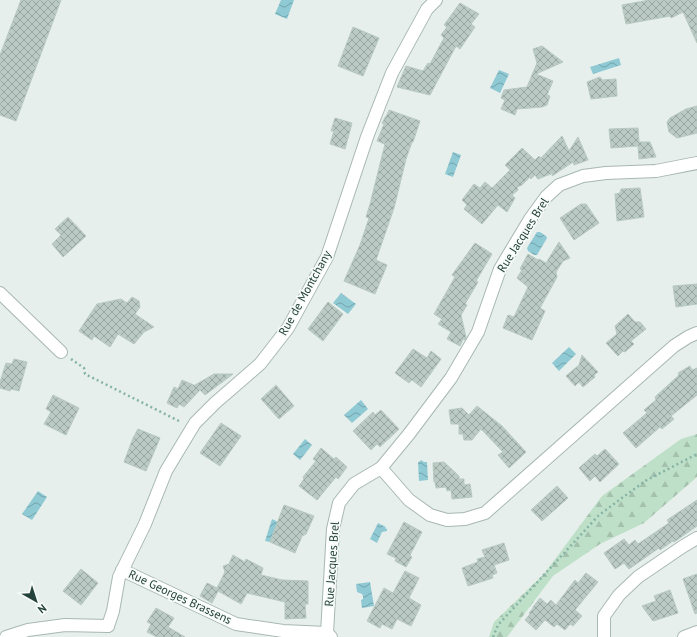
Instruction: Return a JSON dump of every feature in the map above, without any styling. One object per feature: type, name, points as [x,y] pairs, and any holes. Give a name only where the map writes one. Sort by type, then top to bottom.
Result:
[{"type":"street","name":"Rue de Montchany","points":[[108,626],[113,611],[119,577],[145,524],[166,471],[192,427],[215,403],[260,364],[288,328],[327,257],[367,137],[392,73],[427,9],[436,0]]},
{"type":"street","name":"Rue Jacques Brel","points":[[329,635],[333,529],[339,503],[354,484],[381,468],[409,434],[451,378],[478,332],[500,268],[530,219],[546,197],[559,184],[584,176],[606,173],[656,171],[697,163]]},
{"type":"street","points":[[0,293],[61,352]]},
{"type":"street","points":[[381,468],[409,500],[430,514],[447,520],[465,519],[485,513],[674,346],[697,333]]},
{"type":"street","points":[[604,637],[604,616],[619,595],[638,577],[697,538]]},
{"type":"street","name":"Rue Georges Brassens","points":[[122,570],[236,624],[283,631],[329,635]]},
{"type":"street","points":[[6,637],[28,630],[65,625],[108,626],[114,637]]},
{"type":"street","points":[[684,637],[697,632]]},
{"type":"path","points":[[84,368],[85,374],[192,427]]},
{"type":"path","points":[[493,637],[498,625],[599,515],[645,481],[697,454]]},
{"type":"green space","points":[[697,434],[697,477],[644,523],[600,544],[553,576],[507,637],[489,637],[494,622],[544,574],[602,496],[681,439]]},
{"type":"water","points":[[281,0],[294,0],[287,19],[275,14]]},
{"type":"water","points":[[619,58],[621,65],[593,74],[590,67]]},
{"type":"water","points":[[499,70],[509,74],[500,93],[490,88]]},
{"type":"water","points":[[453,152],[461,155],[453,177],[445,174]]},
{"type":"water","points":[[537,232],[540,232],[547,238],[537,255],[534,255],[528,251],[527,248]]},
{"type":"water","points":[[341,293],[356,304],[348,314],[333,303]]},
{"type":"water","points":[[569,347],[576,354],[559,371],[552,363]]},
{"type":"water","points":[[361,400],[368,409],[352,423],[344,415]]},
{"type":"water","points":[[305,439],[312,445],[300,460],[293,454]]},
{"type":"water","points":[[421,460],[427,462],[428,480],[419,481],[418,462]]},
{"type":"water","points":[[38,491],[47,497],[32,520],[22,514]]},
{"type":"water","points":[[272,519],[278,522],[270,542],[265,541]]},
{"type":"water","points":[[378,523],[386,527],[385,528],[387,531],[382,532],[377,543],[370,539]]},
{"type":"water","points":[[370,582],[374,606],[362,608],[361,600],[363,599],[363,596],[357,592],[356,584]]},
{"type":"building","points":[[21,0],[61,0],[16,121],[0,115],[0,55]]},
{"type":"building","points":[[649,0],[697,0],[697,43],[683,12],[671,18],[670,16],[626,24],[622,5]]},
{"type":"building","points":[[460,3],[479,14],[471,24],[475,27],[460,49],[456,46],[430,95],[397,87],[406,66],[423,71],[428,63],[430,64],[444,38],[441,35],[447,27],[444,25]]},
{"type":"building","points":[[353,27],[379,38],[363,76],[338,66]]},
{"type":"building","points":[[542,46],[563,62],[536,74],[553,81],[547,95],[550,96],[547,105],[542,107],[517,109],[515,115],[501,109],[505,100],[501,98],[504,90],[527,87],[537,63],[533,49]]},
{"type":"building","points":[[600,77],[602,80],[616,79],[617,96],[591,99],[587,82]]},
{"type":"building","points":[[697,106],[697,133],[677,138],[669,132],[667,122],[670,118],[686,109]]},
{"type":"building","points":[[389,110],[420,121],[406,159],[394,208],[376,260],[387,265],[375,294],[344,281],[360,245],[369,218],[366,217],[385,144],[377,141],[384,124],[382,123]]},
{"type":"building","points":[[335,118],[352,123],[345,149],[330,144],[334,131],[331,131]]},
{"type":"building","points":[[638,128],[639,142],[650,142],[656,157],[639,159],[638,146],[611,148],[609,129]]},
{"type":"building","points":[[562,136],[569,151],[578,137],[588,160],[574,165],[573,162],[552,176],[553,173],[538,179],[535,175],[531,179],[530,177],[522,185],[517,187],[518,190],[512,195],[515,198],[507,212],[498,205],[482,224],[464,209],[467,205],[462,200],[474,184],[480,188],[485,182],[492,188],[510,170],[505,165],[522,148],[535,160],[539,156],[541,158]]},
{"type":"building","points":[[640,188],[644,217],[617,221],[615,194],[620,193],[621,189]]},
{"type":"building","points":[[581,204],[586,204],[599,223],[574,240],[560,218]]},
{"type":"building","points":[[68,217],[86,236],[63,257],[52,244],[61,235],[55,229]]},
{"type":"building","points":[[559,242],[570,258],[563,261],[556,272],[557,277],[540,308],[545,311],[532,340],[503,328],[508,315],[514,317],[528,287],[517,278],[522,270],[520,269],[528,254],[546,263]]},
{"type":"building","points":[[475,243],[492,254],[476,281],[478,282],[465,304],[467,305],[461,315],[466,337],[465,340],[463,339],[460,346],[447,339],[451,332],[438,324],[442,319],[434,314],[455,277],[452,275]]},
{"type":"building","points":[[697,284],[697,304],[676,307],[673,286]]},
{"type":"building","points":[[132,297],[139,301],[140,307],[135,314],[154,327],[144,332],[134,344],[118,334],[110,347],[94,336],[92,340],[79,331],[97,304],[121,299],[127,303]]},
{"type":"building","points":[[328,302],[343,314],[323,341],[308,329]]},
{"type":"building","points":[[628,314],[635,322],[640,322],[646,329],[631,341],[634,344],[618,356],[606,343],[617,334],[615,326]]},
{"type":"building","points":[[413,349],[427,358],[431,351],[441,359],[421,387],[412,380],[409,383],[395,373]]},
{"type":"building","points":[[582,355],[598,372],[594,375],[595,377],[583,387],[579,382],[575,386],[566,376],[579,365]]},
{"type":"building","points":[[14,359],[27,362],[19,391],[11,389],[10,391],[0,388],[0,382],[6,363],[12,364]]},
{"type":"building","points":[[690,366],[692,370],[697,368],[697,395],[671,416],[674,419],[662,429],[660,427],[636,448],[623,433],[647,413],[644,410],[656,400],[655,397],[679,375],[678,373]]},
{"type":"building","points":[[214,374],[233,374],[205,395],[200,390],[184,407],[179,404],[177,408],[167,403],[174,387],[178,389],[182,380],[196,386],[195,385]]},
{"type":"building","points":[[276,385],[294,406],[279,419],[261,399]]},
{"type":"building","points":[[53,395],[79,408],[66,435],[44,424],[51,412],[46,409]]},
{"type":"building","points":[[477,406],[502,426],[526,452],[509,468],[498,455],[503,452],[481,429],[472,440],[464,440],[463,434],[459,434],[459,424],[451,424],[449,410],[462,408],[469,415]]},
{"type":"building","points":[[381,410],[399,429],[380,447],[377,444],[371,450],[353,431],[373,412],[375,415]]},
{"type":"building","points":[[221,423],[241,436],[220,466],[200,453]]},
{"type":"building","points":[[138,429],[160,438],[146,471],[124,462]]},
{"type":"building","points":[[321,448],[334,459],[336,457],[347,467],[338,479],[336,477],[317,500],[299,486],[304,479],[303,477],[316,461],[313,459]]},
{"type":"building","points":[[605,449],[619,464],[600,482],[595,476],[590,481],[579,468],[595,454],[597,456]]},
{"type":"building","points":[[444,462],[459,476],[459,479],[464,479],[464,485],[470,484],[472,497],[452,499],[451,490],[447,491],[446,487],[436,488],[434,482],[433,463]]},
{"type":"building","points":[[557,486],[568,498],[542,521],[531,510]]},
{"type":"building","points":[[697,500],[697,526],[674,542],[673,541],[660,550],[659,548],[629,569],[624,563],[615,569],[604,553],[624,539],[629,545],[635,540],[638,544],[669,523],[667,520]]},
{"type":"building","points":[[284,505],[314,516],[306,534],[302,536],[295,553],[270,542]]},
{"type":"building","points":[[404,522],[422,532],[410,555],[412,557],[406,567],[395,561],[396,558],[387,554]]},
{"type":"building","points":[[504,543],[509,560],[494,565],[497,573],[492,575],[493,578],[468,586],[462,568],[478,562],[477,559],[485,557],[482,550]]},
{"type":"building","points":[[233,555],[245,562],[246,559],[263,568],[261,575],[282,580],[308,581],[308,604],[305,604],[306,618],[285,619],[285,602],[247,593],[241,604],[218,591],[212,603],[200,596],[207,583],[217,588],[225,572],[223,566],[229,564]]},
{"type":"building","points":[[81,569],[98,583],[81,605],[63,591]]},
{"type":"building","points":[[405,571],[419,578],[409,598],[421,605],[411,626],[397,619],[392,629],[382,624],[380,628],[367,621],[384,588],[393,593]]},
{"type":"building","points":[[586,573],[598,582],[575,610],[582,616],[573,626],[570,624],[565,630],[557,624],[554,627],[545,620],[536,630],[525,620],[540,598],[547,604],[551,600],[556,605],[575,580],[578,583]]},
{"type":"building","points":[[697,574],[697,613],[695,614],[683,579]]},
{"type":"building","points":[[670,590],[678,613],[653,621],[642,606],[656,601],[654,596]]},
{"type":"building","points":[[156,608],[174,618],[168,627],[185,637],[157,637],[147,632],[151,624],[147,622]]}]
